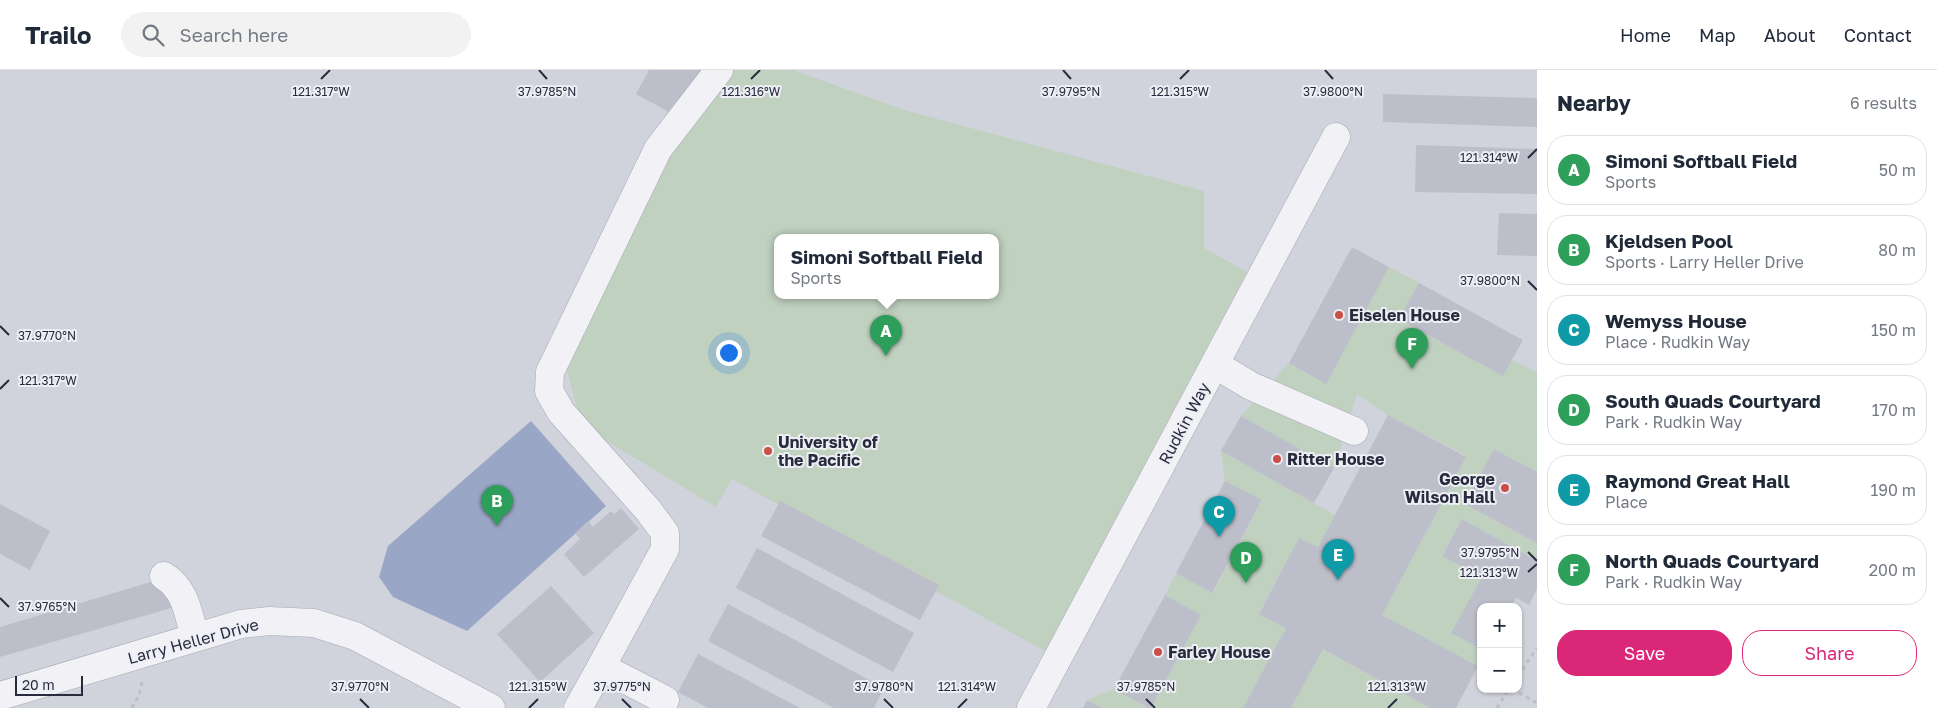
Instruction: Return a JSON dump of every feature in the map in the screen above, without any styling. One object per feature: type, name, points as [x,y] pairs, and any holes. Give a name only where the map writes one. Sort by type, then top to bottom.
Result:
[{"type":"street","points":[[578,708],[665,549],[665,533],[648,510],[561,412],[549,391],[550,372],[658,149],[719,70]]},
{"type":"street","name":"Rudkin Way","points":[[1031,708],[1216,365],[1336,137]]},
{"type":"street","points":[[1216,365],[1251,386],[1354,431]]},
{"type":"street","points":[[164,576],[180,590],[195,637]]},
{"type":"street","name":"Larry Heller Drive","points":[[0,696],[241,624],[269,621],[314,623],[355,636],[491,708]]},
{"type":"street","points":[[601,666],[665,700]]},
{"type":"path","points":[[1522,670],[1537,648]]},
{"type":"path","points":[[1497,708],[1507,693]]},
{"type":"path","points":[[1518,693],[1537,703]]},
{"type":"shaded area","name":"University of the Pacific","points":[[0,70],[1537,70],[1537,708],[0,708]]},
{"type":"green space","points":[[732,70],[793,70],[904,110],[1204,191],[1204,248],[1247,272],[1045,651],[732,479],[716,507],[582,426],[567,371],[574,342],[668,154]]},
{"type":"green space","points":[[1389,267],[1419,283],[1400,319],[1503,376],[1512,360],[1537,372],[1537,472],[1495,449],[1465,504],[1537,543],[1537,561],[1462,519],[1442,555],[1482,577],[1452,633],[1477,647],[1477,665],[1382,615],[1466,456],[1388,415],[1357,394],[1334,468],[1241,416],[1289,363],[1326,383]]},
{"type":"green space","points":[[1221,451],[1335,515],[1318,547],[1299,538],[1259,613],[1286,628],[1243,708],[1151,708],[1201,615],[1165,595],[1176,573],[1213,593],[1262,501],[1225,481]]},
{"type":"green space","points":[[1323,649],[1430,708],[1291,708]]},
{"type":"green space","points":[[1114,689],[1149,708],[1102,708],[1087,700]]},
{"type":"water","points":[[531,421],[606,506],[467,631],[393,597],[379,577],[388,546]]},
{"type":"building","points":[[649,70],[704,70],[678,117],[636,94]]},
{"type":"building","points":[[1383,94],[1537,98],[1537,127],[1383,122]]},
{"type":"building","points":[[1416,145],[1537,149],[1537,194],[1415,192]]},
{"type":"building","points":[[1499,213],[1537,214],[1537,256],[1497,255]]},
{"type":"building","name":"Eiselen House","points":[[1352,247],[1389,267],[1326,384],[1289,363]]},
{"type":"building","points":[[1419,283],[1523,340],[1503,376],[1399,319]]},
{"type":"building","points":[[1388,415],[1466,457],[1382,615],[1477,665],[1456,708],[1430,708],[1323,649],[1291,708],[1243,708],[1286,628],[1259,614],[1299,538],[1318,547]]},
{"type":"building","name":"Ritter House","points":[[1241,416],[1334,468],[1314,503],[1221,451]]},
{"type":"building","name":"George Wilson Hall","points":[[1494,449],[1537,472],[1537,543],[1465,504]]},
{"type":"building","points":[[1225,481],[1262,500],[1212,593],[1176,573]]},
{"type":"building","points":[[780,501],[939,585],[920,620],[761,536]]},
{"type":"building","points":[[0,504],[50,531],[30,570],[0,554]]},
{"type":"building","points":[[621,508],[639,529],[584,577],[564,554],[580,539],[575,533],[588,521],[593,527],[611,511],[614,514]]},
{"type":"building","points":[[1462,519],[1537,561],[1537,589],[1529,605],[1516,598],[1513,603],[1477,603],[1477,647],[1451,633],[1482,577],[1442,556]]},
{"type":"building","points":[[757,548],[914,633],[893,672],[736,588]]},
{"type":"building","points":[[164,578],[175,607],[0,657],[0,627]]},
{"type":"building","points":[[551,586],[594,633],[540,682],[497,634]]},
{"type":"building","name":"Farley House","points":[[1165,595],[1201,615],[1151,708],[1149,708],[1114,689]]},
{"type":"building","points":[[728,604],[884,688],[874,708],[834,708],[708,641]]},
{"type":"building","points":[[698,654],[800,708],[708,708],[678,692]]},
{"type":"building","points":[[1087,700],[1102,708],[1083,708]]},
{"type":"place","name":"Eiselen House","points":[[1339,315]]},
{"type":"place","name":"Simoni Softball Field","points":[[886,356]]},
{"type":"place","name":"North Quads Courtyard","points":[[1412,369]]},
{"type":"place","name":"University of the Pacific","points":[[768,451]]},
{"type":"place","name":"Ritter House","points":[[1277,459]]},
{"type":"place","name":"George Wilson Hall","points":[[1505,488]]},
{"type":"place","name":"Kjeldsen Pool","points":[[497,526]]},
{"type":"place","name":"Wemyss House","points":[[1219,537]]},
{"type":"place","name":"Raymond Great Hall","points":[[1338,580]]},
{"type":"place","name":"South Quads Courtyard","points":[[1246,583]]},
{"type":"place","name":"Farley House","points":[[1158,652]]}]
